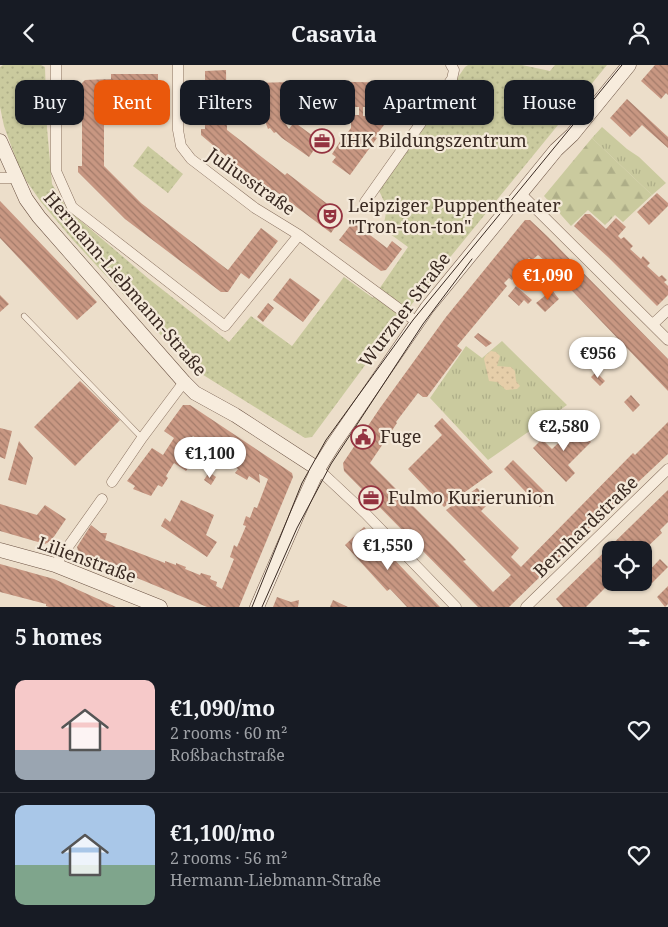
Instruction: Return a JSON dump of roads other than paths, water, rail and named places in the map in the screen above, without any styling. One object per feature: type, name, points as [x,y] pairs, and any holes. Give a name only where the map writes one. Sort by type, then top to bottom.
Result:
[{"type":"main road","name":"Wurzner Straße","points":[[257,607],[318,469],[364,397],[417,322],[520,193],[556,150],[572,135],[629,65]]},
{"type":"main road","name":"Hermann-Liebmann-Straße","points":[[0,141],[15,178],[26,199],[39,217],[184,382],[195,393],[235,415],[318,469]]},
{"type":"main road","name":"Lilienstraße","points":[[0,550],[55,565],[160,607]]},
{"type":"street","name":"Hermann-Liebmann-Straße","points":[[56,65],[56,171],[72,207],[225,326]]},
{"type":"street","name":"Juliusstraße","points":[[178,65],[178,130],[182,146],[191,159],[255,209],[299,235],[417,322]]},
{"type":"street","points":[[365,203],[452,79],[453,67]]},
{"type":"street","points":[[0,178],[15,178]]},
{"type":"street","points":[[520,193],[668,340]]},
{"type":"street","name":"Juliusstraße","points":[[225,326],[299,235]]},
{"type":"street","points":[[653,324],[668,309]]},
{"type":"street","points":[[112,482],[184,382]]},
{"type":"street","points":[[318,469],[365,513],[456,607]]},
{"type":"street","name":"Bernhardstraße","points":[[526,607],[668,469]]},
{"type":"street","points":[[55,565],[102,499]]},
{"type":"lane","points":[[24,316],[142,438]]},
{"type":"tram line","points":[[252,607],[302,483],[326,440],[413,320],[622,65]]},
{"type":"tram line","points":[[262,607],[297,528],[331,464],[423,324],[472,259]]},
{"type":"place","name":"IHK Bildungszentrum","points":[[322,141]]},
{"type":"place","name":"Leipziger Puppentheater \"Tron-ton-ton\"","points":[[330,216]]},
{"type":"place","name":"Fuge","points":[[363,437]]},
{"type":"place","name":"Fulmo Kurierunion","points":[[371,498]]}]
